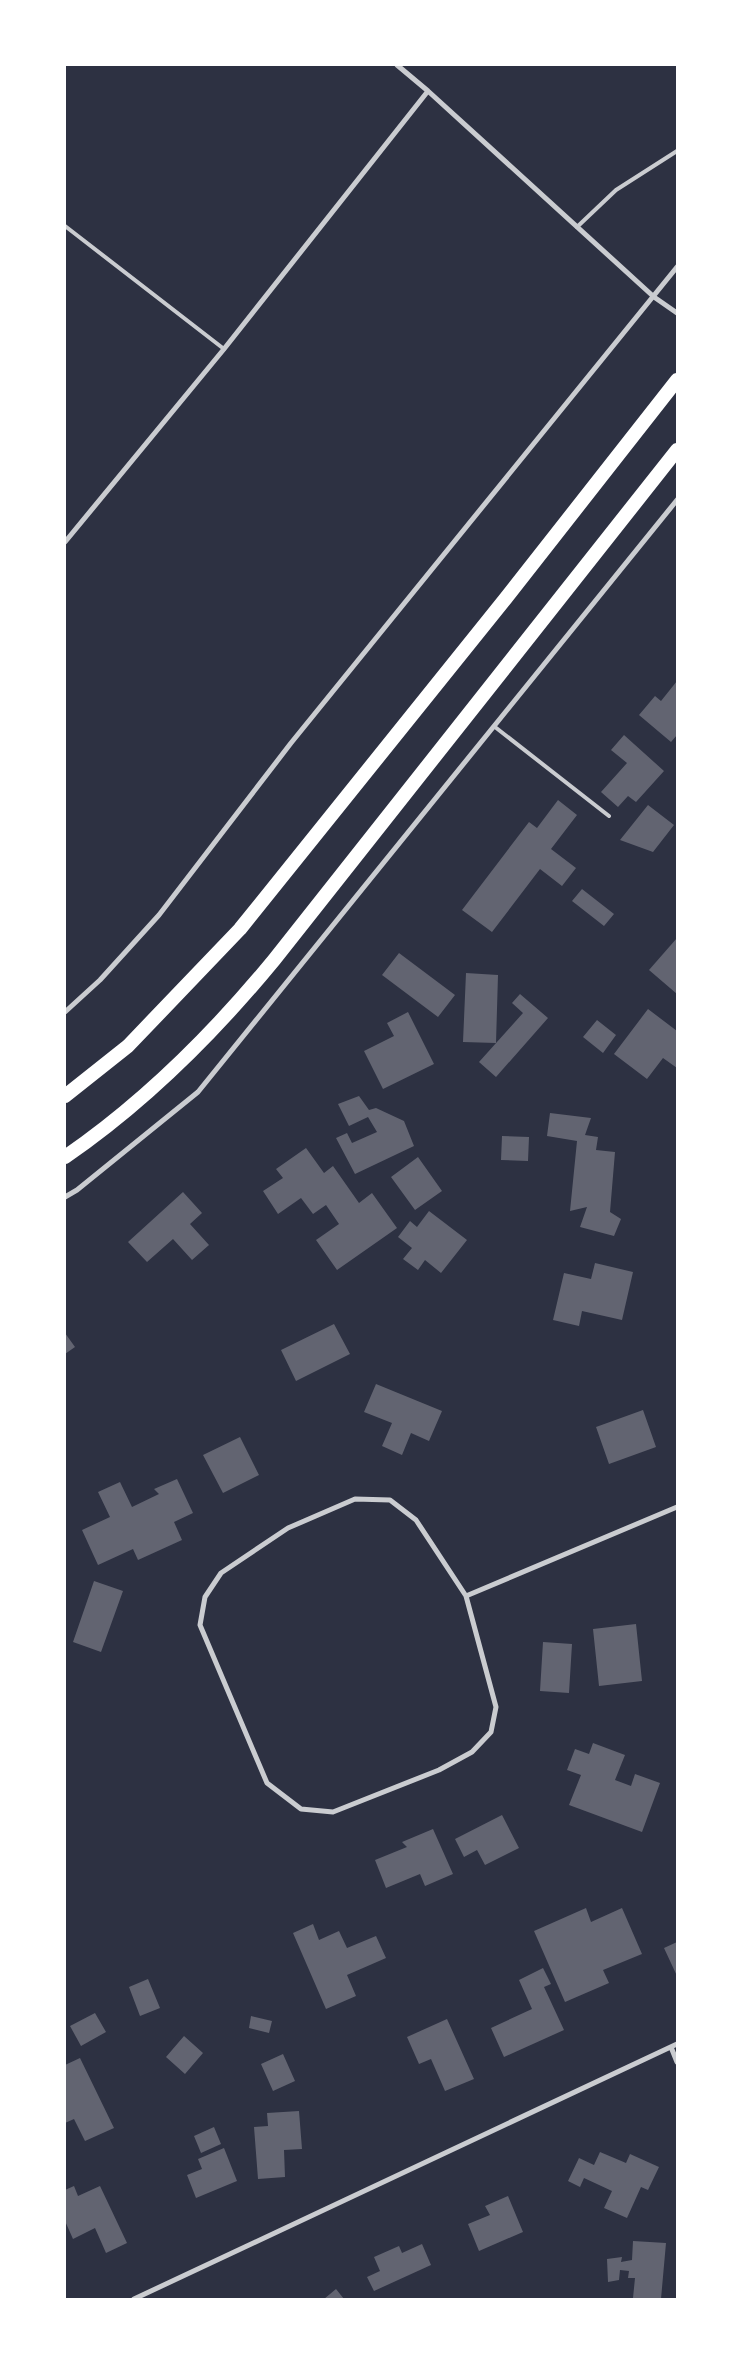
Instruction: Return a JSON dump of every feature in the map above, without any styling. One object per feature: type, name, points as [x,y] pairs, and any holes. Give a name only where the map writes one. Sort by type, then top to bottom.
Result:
[{"type":"highway","points":[[65,1096],[128,1046],[240,929],[506,598],[677,380]]},
{"type":"highway","points":[[65,1157],[101,1132],[140,1099],[229,1014],[274,960],[677,450]]},
{"type":"street","points":[[397,65],[654,297],[677,314]]},
{"type":"street","points":[[65,542],[224,349],[428,91]]},
{"type":"street","points":[[65,1012],[100,980],[158,915],[291,743],[677,268]]},
{"type":"street","points":[[65,1196],[78,1190],[198,1092],[677,500]]},
{"type":"street","points":[[356,1499],[390,1500],[416,1520],[466,1596],[496,1707],[491,1732],[472,1752],[439,1770],[333,1812],[301,1809],[267,1783],[200,1625],[205,1597],[221,1574],[288,1528],[356,1499]]},
{"type":"street","points":[[466,1596],[677,1508]]},
{"type":"street","points":[[134,2299],[677,2044]]},
{"type":"street","points":[[670,2046],[677,2062]]},
{"type":"lane","points":[[577,227],[589,213],[622,186],[677,151]]},
{"type":"lane","points":[[65,226],[224,349]]},
{"type":"lane","points":[[495,727],[608,816]]},
{"type":"building","points":[[677,681],[677,735],[671,742],[639,715],[655,696],[661,701]]},
{"type":"building","points":[[624,735],[664,771],[636,802],[628,796],[618,807],[601,792],[627,763],[611,750]]},
{"type":"building","points":[[558,800],[577,815],[551,849],[576,868],[562,886],[540,869],[492,932],[462,910],[529,822],[537,828]]},
{"type":"building","points":[[648,805],[674,825],[653,852],[620,840]]},
{"type":"building","points":[[582,889],[614,914],[604,926],[572,901]]},
{"type":"building","points":[[677,938],[677,994],[649,970]]},
{"type":"building","points":[[399,953],[455,995],[438,1017],[382,975]]},
{"type":"building","points":[[466,973],[498,975],[496,1043],[463,1042]]},
{"type":"building","points":[[520,994],[548,1018],[496,1077],[479,1062],[523,1013],[512,1003]]},
{"type":"building","points":[[648,1009],[677,1031],[677,1068],[663,1058],[647,1079],[614,1054]]},
{"type":"building","points":[[408,1012],[434,1064],[383,1089],[364,1051],[394,1036],[387,1023]]},
{"type":"building","points":[[597,1020],[616,1035],[603,1053],[583,1037]]},
{"type":"building","points":[[359,1096],[369,1110],[376,1108],[404,1121],[414,1146],[355,1174],[336,1138],[347,1133],[352,1143],[377,1132],[368,1117],[349,1126],[338,1104]]},
{"type":"building","points":[[550,1113],[591,1118],[585,1135],[598,1137],[596,1150],[615,1152],[610,1212],[621,1219],[614,1236],[580,1227],[587,1207],[570,1211],[577,1141],[547,1136]]},
{"type":"building","points":[[502,1136],[529,1137],[528,1161],[501,1160]]},
{"type":"building","points":[[306,1148],[324,1173],[333,1166],[359,1203],[372,1193],[397,1228],[337,1270],[316,1240],[339,1224],[326,1205],[313,1214],[301,1198],[278,1214],[263,1191],[283,1178],[276,1169]]},
{"type":"building","points":[[418,1157],[442,1191],[415,1210],[391,1177]]},
{"type":"building","points":[[183,1192],[202,1213],[190,1224],[209,1245],[192,1260],[173,1239],[147,1262],[128,1242]]},
{"type":"building","points":[[429,1211],[467,1240],[441,1273],[425,1260],[418,1270],[403,1259],[412,1248],[398,1237],[410,1221],[417,1227]]},
{"type":"building","points":[[595,1263],[633,1272],[622,1320],[582,1311],[579,1326],[553,1320],[564,1273],[591,1279]]},
{"type":"building","points":[[334,1324],[350,1354],[296,1381],[281,1350]]},
{"type":"building","points":[[65,1333],[75,1347],[65,1354]]},
{"type":"building","points":[[376,1384],[442,1411],[429,1441],[411,1433],[402,1455],[382,1446],[392,1423],[364,1412]]},
{"type":"building","points":[[643,1410],[656,1447],[609,1464],[596,1427]]},
{"type":"building","points":[[240,1437],[259,1475],[223,1493],[203,1455]]},
{"type":"building","points":[[177,1479],[193,1513],[174,1522],[182,1540],[138,1560],[133,1549],[98,1565],[82,1530],[110,1517],[98,1492],[120,1482],[132,1507],[159,1494],[154,1489]]},
{"type":"building","points":[[94,1581],[123,1591],[101,1652],[73,1642]]},
{"type":"building","points":[[636,1624],[642,1681],[599,1686],[593,1629]]},
{"type":"building","points":[[543,1642],[572,1644],[569,1693],[540,1691]]},
{"type":"building","points":[[593,1743],[625,1755],[615,1780],[631,1786],[635,1774],[660,1783],[642,1832],[569,1805],[581,1775],[567,1770],[575,1749],[589,1754]]},
{"type":"building","points":[[502,1815],[519,1848],[485,1865],[477,1850],[464,1857],[455,1839]]},
{"type":"building","points":[[433,1829],[453,1874],[425,1886],[420,1874],[386,1888],[375,1860],[407,1847],[402,1842]]},
{"type":"building","points":[[586,1908],[591,1922],[622,1908],[642,1954],[603,1970],[609,1983],[565,2002],[534,1931]]},
{"type":"building","points":[[313,1924],[319,1940],[339,1931],[347,1948],[376,1936],[386,1958],[347,1975],[356,1996],[326,2009],[293,1933]]},
{"type":"building","points":[[677,1942],[677,1976],[664,1948]]},
{"type":"building","points":[[543,1968],[551,1984],[544,1987],[564,2030],[504,2057],[491,2028],[532,2009],[519,1980]]},
{"type":"building","points":[[148,1979],[160,2008],[140,2016],[129,1987]]},
{"type":"building","points":[[95,2013],[106,2032],[81,2046],[70,2026]]},
{"type":"building","points":[[251,2016],[272,2021],[269,2033],[249,2028]]},
{"type":"building","points":[[447,2019],[474,2079],[445,2091],[431,2059],[419,2064],[407,2037]]},
{"type":"building","points":[[184,2036],[203,2053],[185,2074],[166,2057]]},
{"type":"building","points":[[283,2054],[295,2081],[273,2091],[261,2064]]},
{"type":"building","points":[[80,2058],[114,2128],[85,2141],[74,2119],[65,2123],[65,2065]]},
{"type":"building","points":[[299,2111],[302,2149],[284,2150],[285,2177],[258,2179],[254,2127],[268,2126],[267,2113]]},
{"type":"building","points":[[214,2127],[221,2144],[201,2153],[194,2136]]},
{"type":"building","points":[[224,2148],[237,2181],[196,2198],[187,2175],[202,2169],[198,2159]]},
{"type":"building","points":[[600,2152],[626,2163],[630,2154],[659,2167],[648,2190],[641,2187],[627,2218],[604,2208],[612,2191],[584,2178],[580,2187],[568,2181],[579,2158],[594,2165]]},
{"type":"building","points":[[74,2186],[78,2196],[100,2186],[127,2243],[106,2253],[95,2228],[73,2239],[65,2221],[65,2190]]},
{"type":"building","points":[[508,2196],[523,2232],[479,2251],[468,2224],[490,2215],[485,2206]]},
{"type":"building","points":[[633,2241],[666,2243],[661,2299],[633,2298],[635,2278],[628,2278],[629,2271],[620,2270],[619,2280],[608,2282],[607,2259],[622,2257],[621,2262],[632,2260]]},
{"type":"building","points":[[422,2244],[431,2265],[374,2291],[367,2277],[380,2271],[374,2257],[399,2246],[402,2253]]},
{"type":"building","points":[[336,2289],[344,2299],[324,2299]]}]
